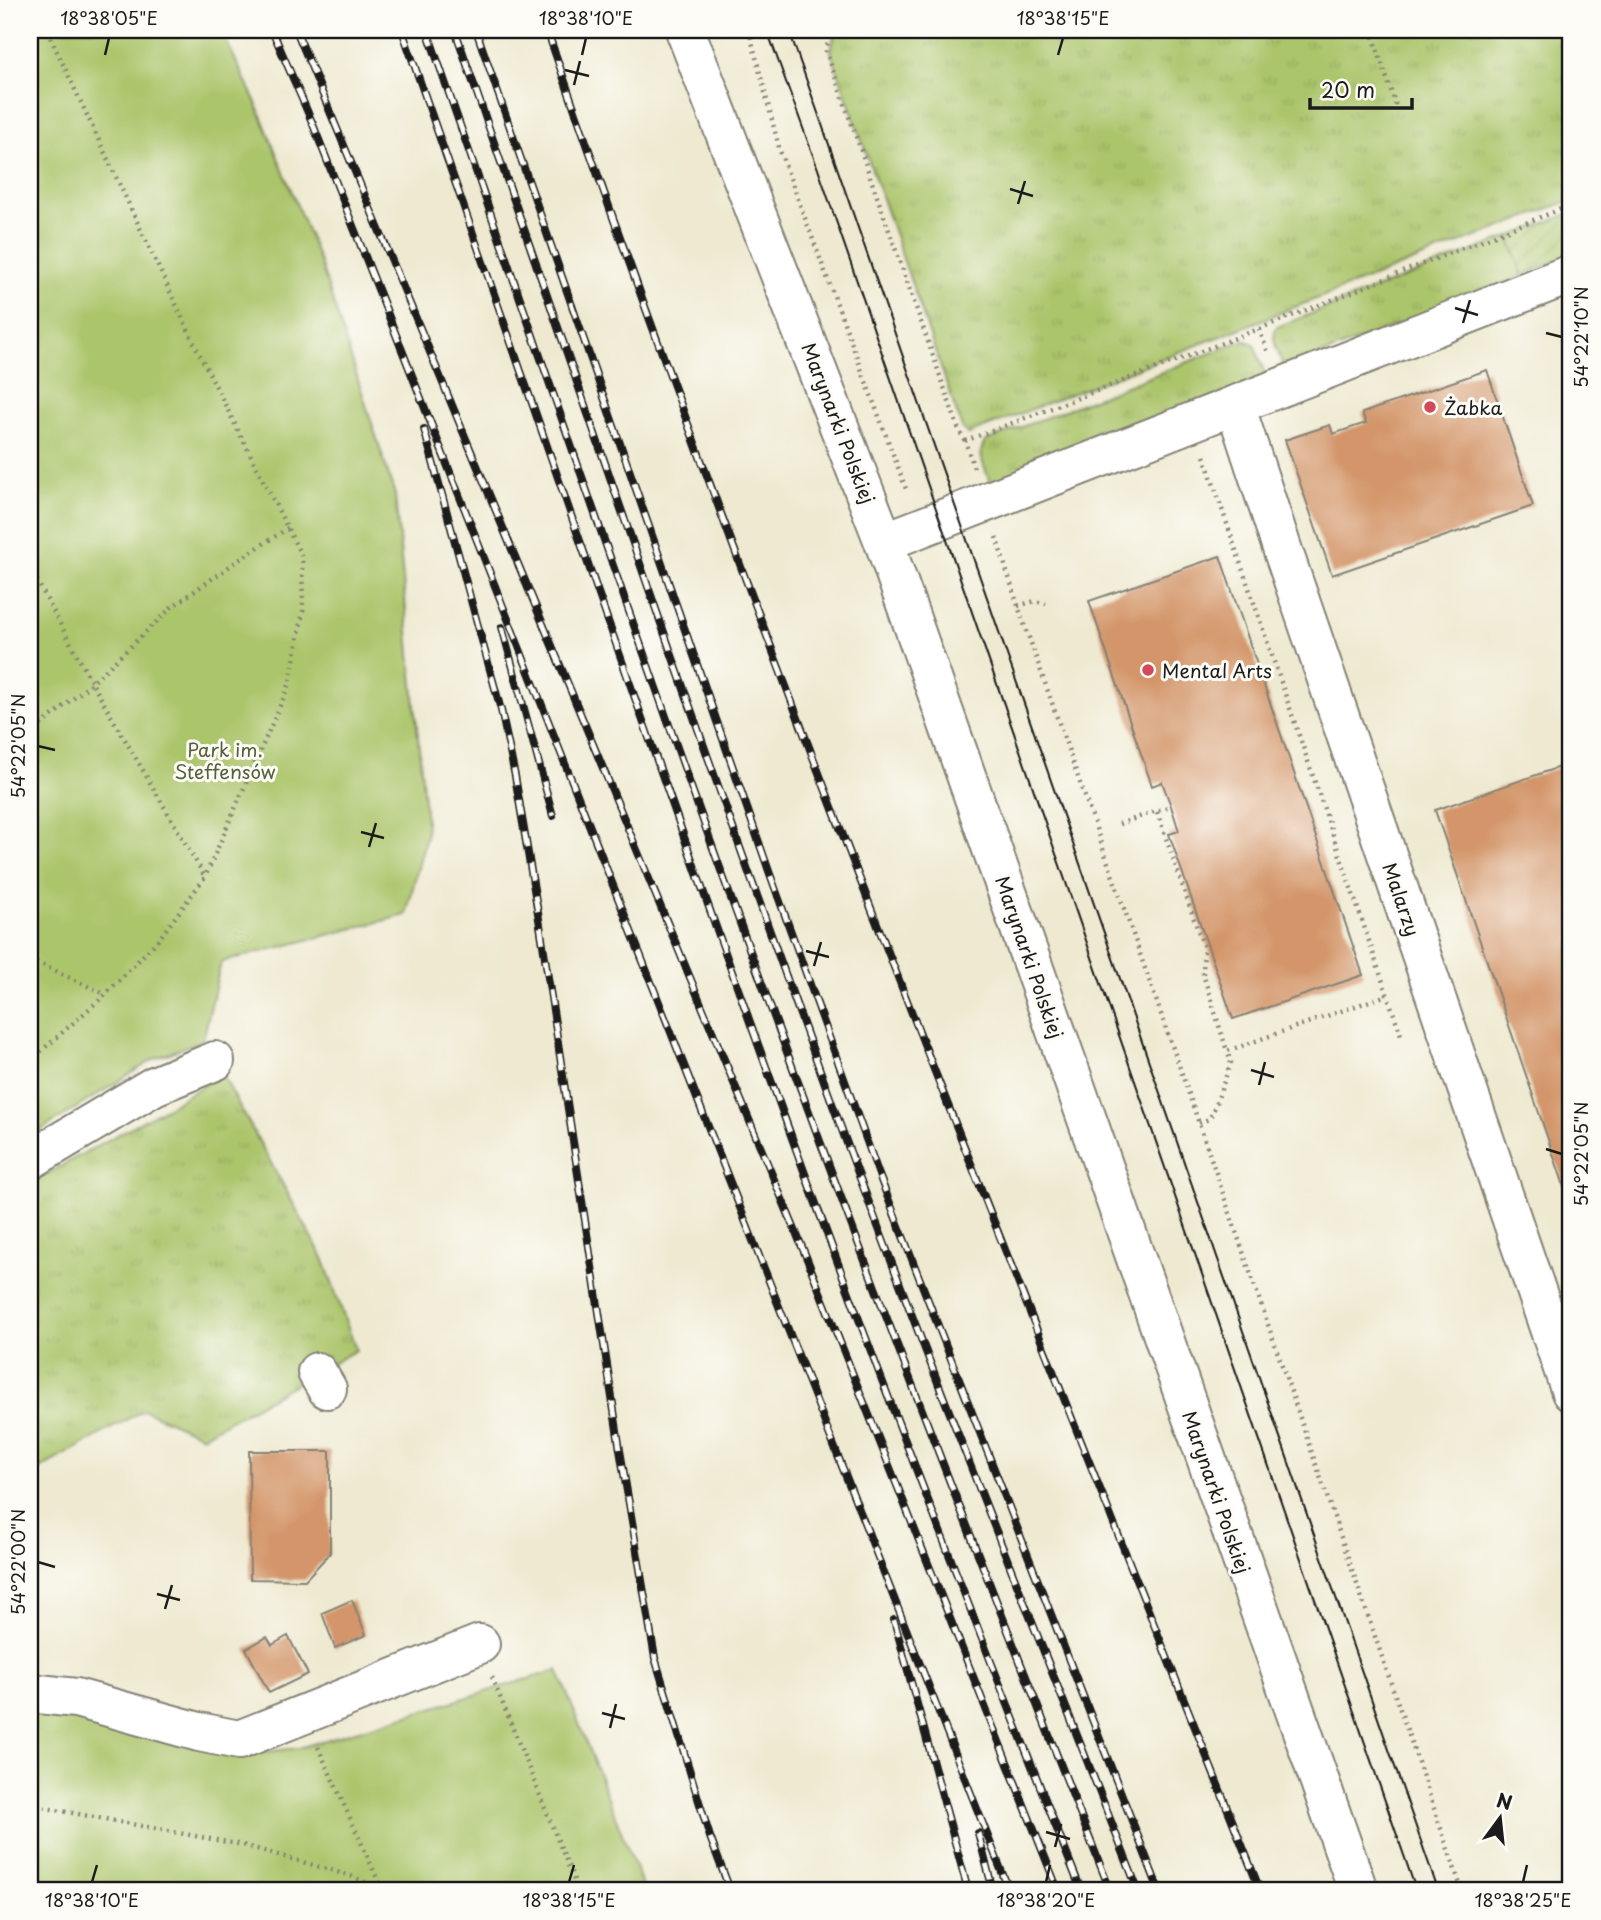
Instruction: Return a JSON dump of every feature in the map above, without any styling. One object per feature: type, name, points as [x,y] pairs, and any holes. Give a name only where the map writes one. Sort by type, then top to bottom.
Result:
[{"type":"main road","name":"Marynarki Polskiej","points":[[685,30],[884,542],[1358,1890]]},
{"type":"main road","points":[[884,542],[1571,274]]},
{"type":"main road","name":"Malarzy","points":[[1236,405],[1283,551],[1571,1392]]},
{"type":"main road","points":[[30,1160],[160,1097],[215,1061]]},
{"type":"main road","points":[[30,1693],[76,1699],[239,1740],[480,1644]]},
{"type":"path","points":[[30,1061],[106,994],[159,939],[205,877],[290,683],[303,611],[302,557],[195,345],[47,30]]},
{"type":"path","points":[[831,30],[826,51],[975,474]]},
{"type":"path","points":[[1371,30],[1396,106]]},
{"type":"path","points":[[965,441],[1259,329],[1571,205]]},
{"type":"path","points":[[1204,455],[1401,1035]]},
{"type":"path","points":[[992,526],[1462,1890]]},
{"type":"path","points":[[30,734],[92,682],[172,607],[288,528]]},
{"type":"path","points":[[30,568],[92,682],[205,877]]},
{"type":"path","points":[[1018,606],[1035,601],[1046,604]]},
{"type":"path","points":[[1119,824],[1171,806]]},
{"type":"path","points":[[1157,811],[1204,948],[1203,974],[1231,1062],[1213,1112],[1209,1119],[1199,1123]]},
{"type":"path","points":[[30,960],[106,994]]},
{"type":"path","points":[[1227,1051],[1387,995]]},
{"type":"path","points":[[480,1644],[578,1890]]},
{"type":"path","points":[[304,1715],[382,1890]]},
{"type":"path","points":[[30,1805],[243,1845],[351,1875],[382,1890]]},
{"type":"green space","name":"Park im. Steffensów","points":[[30,30],[221,30],[256,103],[321,265],[395,495],[427,832],[406,915],[221,962],[203,1040],[154,1059],[30,1137]]},
{"type":"green space","points":[[835,30],[1571,30],[1571,200],[968,434],[962,428],[831,52]]},
{"type":"green space","points":[[1571,213],[1571,254],[1523,276],[1509,237]]},
{"type":"green space","points":[[1509,237],[1523,276],[1285,369],[1274,337],[1277,327]]},
{"type":"green space","points":[[1244,340],[1254,344],[1266,377],[991,484],[981,456],[986,441]]},
{"type":"green space","points":[[222,1074],[323,1258],[356,1350],[202,1436],[144,1410],[30,1474],[30,1183]]},
{"type":"green space","points":[[558,1670],[644,1890],[30,1890],[30,1705],[245,1754],[299,1748]]},
{"type":"building","points":[[1487,370],[1533,506],[1332,575],[1285,440],[1330,425],[1333,434],[1366,423],[1362,413]]},
{"type":"building","points":[[1220,556],[1363,975],[1233,1019],[1169,834],[1179,831],[1171,806],[1162,782],[1152,786],[1089,601]]},
{"type":"building","points":[[1571,763],[1571,1206],[1435,810]]},
{"type":"building","points":[[249,1451],[330,1451],[330,1553],[305,1580],[250,1579]]},
{"type":"building","points":[[352,1600],[366,1635],[335,1648],[322,1613]]},
{"type":"building","points":[[288,1636],[308,1674],[269,1693],[246,1649],[267,1637],[272,1645]]},
{"type":"tram line","points":[[767,30],[818,169],[1416,1890]]},
{"type":"tram line","points":[[789,30],[1438,1890]]},
{"type":"railway","points":[[272,30],[312,122],[1009,1890]]},
{"type":"railway","points":[[296,30],[805,1254],[1058,1890]]},
{"type":"railway","points":[[402,30],[765,1065],[915,1467],[1081,1890]]},
{"type":"railway","points":[[427,30],[656,688],[798,1082],[913,1386],[1110,1890]]},
{"type":"railway","points":[[455,30],[828,1092],[942,1392],[1138,1890]]},
{"type":"railway","points":[[476,30],[770,874],[879,1175],[1159,1890]]},
{"type":"railway","points":[[547,30],[715,498],[803,731],[984,1196],[1260,1890]]},
{"type":"railway","points":[[424,429],[501,710],[515,776],[655,1658],[710,1837],[730,1890]]},
{"type":"railway","points":[[502,627],[553,816]]},
{"type":"railway","points":[[894,1620],[968,1890]]},
{"type":"railway","points":[[978,1833],[993,1890]]},
{"type":"place","name":"Żabka","points":[[1430,407]]},
{"type":"place","name":"Mental Arts","points":[[1148,670]]}]
